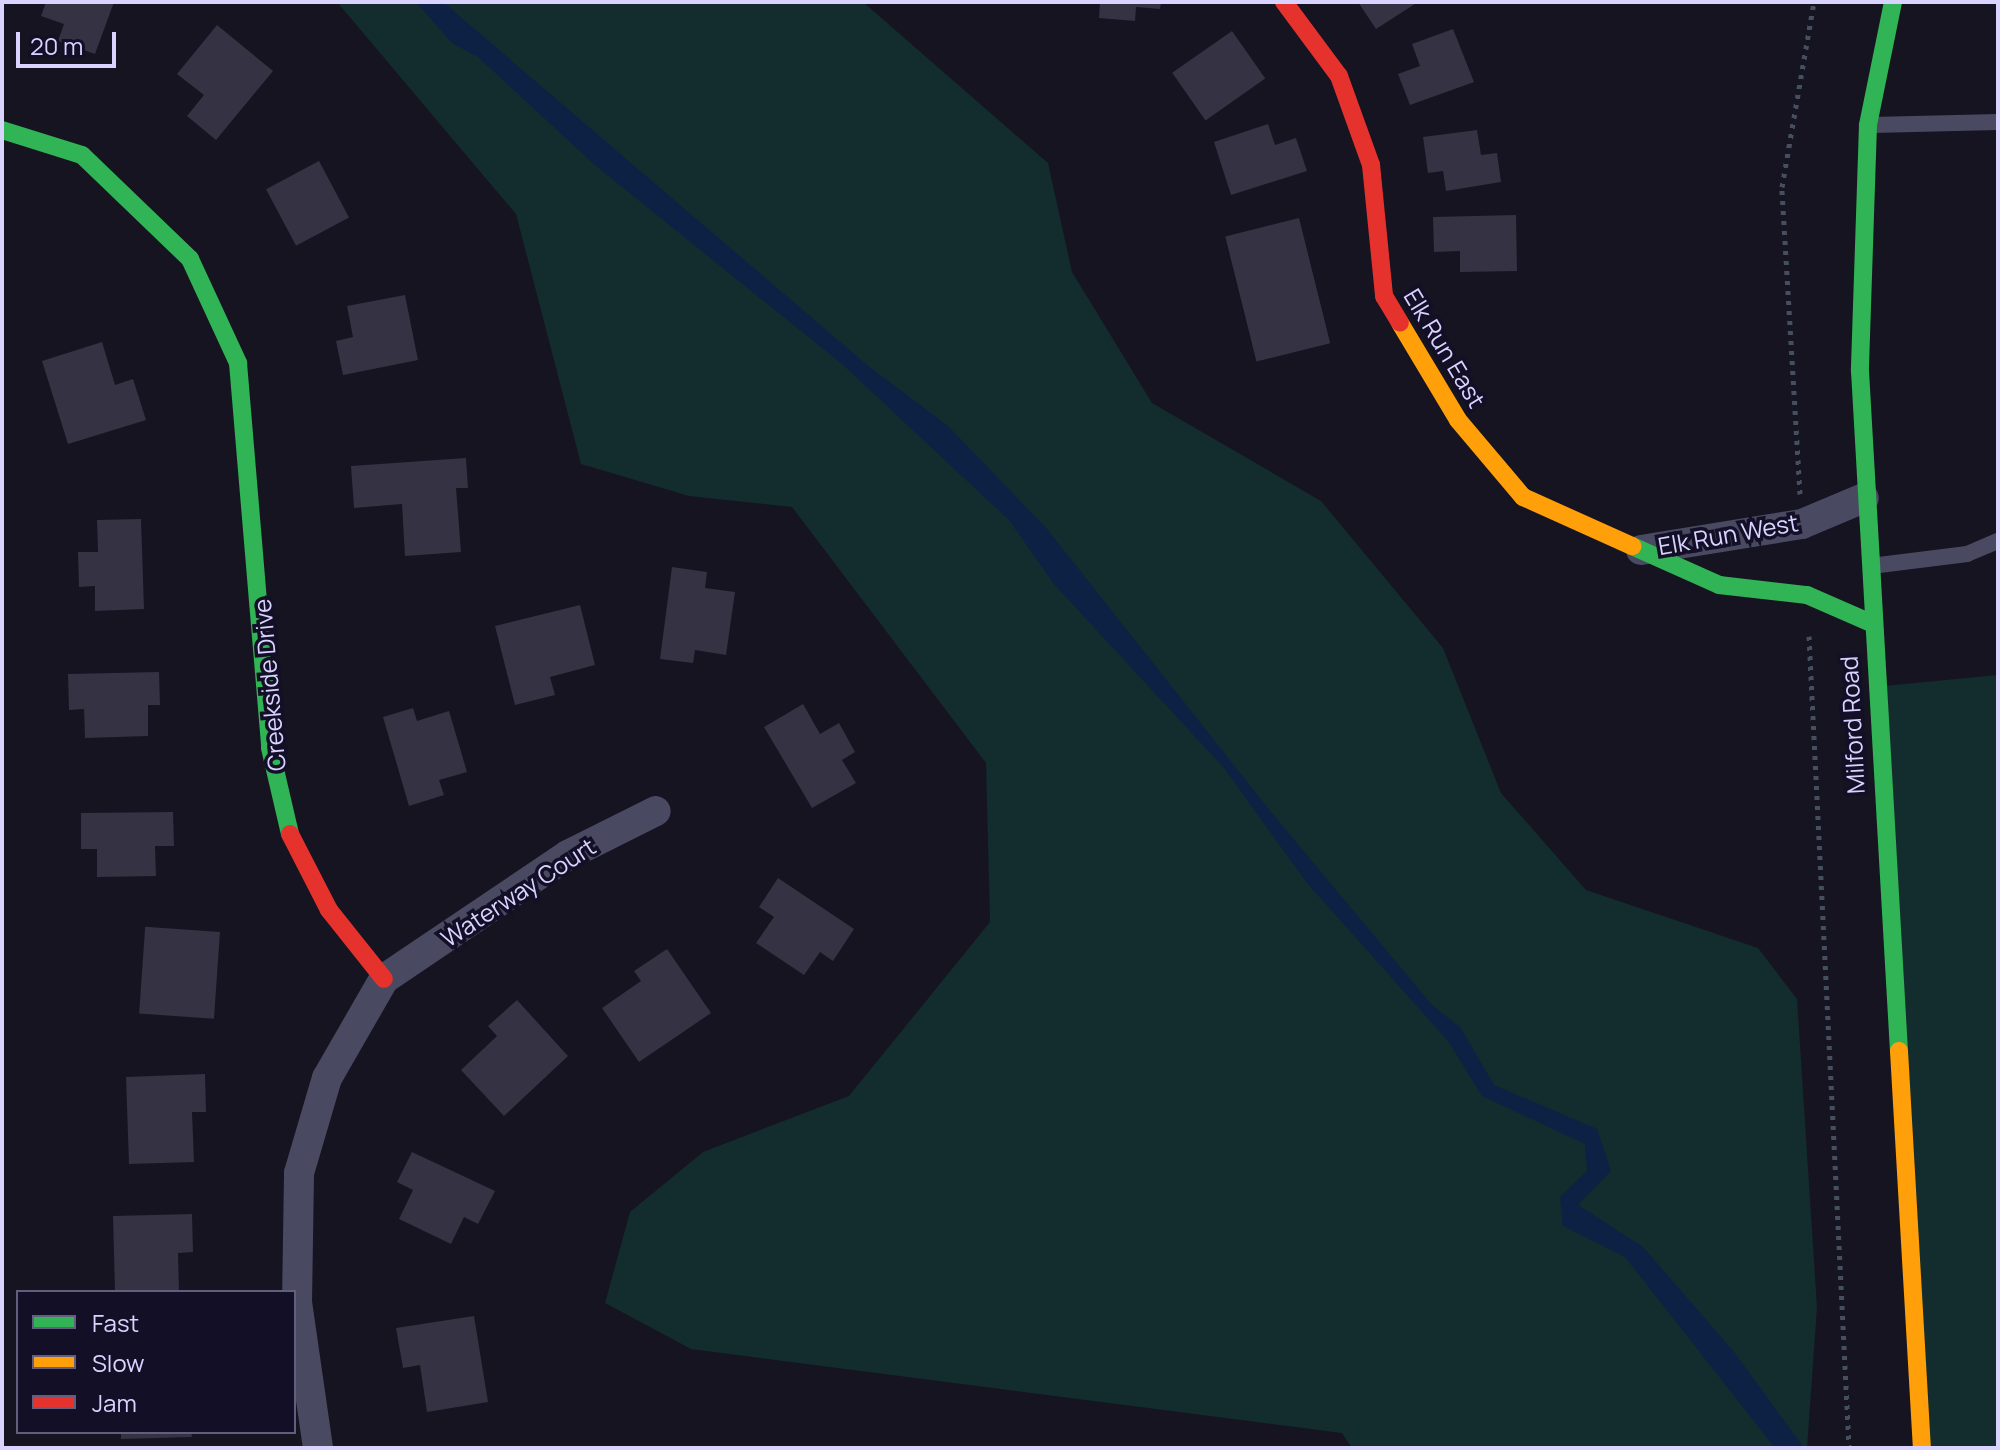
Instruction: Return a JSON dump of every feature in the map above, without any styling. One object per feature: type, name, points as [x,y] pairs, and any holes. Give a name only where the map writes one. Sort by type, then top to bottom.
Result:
[{"type":"street","name":"Elk Run East","points":[[1284,2],[1339,76],[1371,165],[1384,296],[1458,420],[1523,497],[1641,550]]},
{"type":"street","name":"Milford Road","points":[[1893,2],[1868,125],[1859,233],[1864,498],[1922,1448]]},
{"type":"street","name":"Creekside Drive","points":[[2,130],[82,155],[190,259],[238,363],[270,748],[292,844],[329,910],[384,979]]},
{"type":"street","name":"Elk Run West","points":[[1641,550],[1802,524],[1864,498]]},
{"type":"street","name":"Elk Run West","points":[[1641,550],[1719,585],[1807,595],[1871,623]]},
{"type":"street","name":"Waterway Court","points":[[384,979],[568,855],[656,811]]},
{"type":"street","points":[[318,1448],[297,1302],[299,1173],[327,1078],[384,979]]},
{"type":"lane","points":[[1868,125],[1998,122]]},
{"type":"lane","points":[[1867,567],[1967,554],[1998,541]]},
{"type":"path","points":[[1802,524],[1782,187],[1814,2]]},
{"type":"path","points":[[1807,595],[1849,1448]]},
{"type":"green space","points":[[337,2],[863,2],[1048,163],[1072,272],[1152,403],[1321,501],[1443,648],[1501,793],[1586,890],[1758,948],[1797,999],[1817,1307],[1807,1448],[1352,1448],[1342,1433],[691,1349],[605,1303],[630,1212],[703,1152],[849,1096],[990,922],[986,763],[792,507],[689,496],[581,464],[516,214]]},
{"type":"green space","points":[[1998,675],[1998,1448],[1922,1448],[1873,687]]},
{"type":"water","points":[[416,2],[443,2],[867,365],[948,426],[1047,529],[1271,812],[1432,1005],[1461,1028],[1494,1085],[1597,1129],[1611,1171],[1578,1205],[1643,1247],[1734,1352],[1804,1448],[1775,1448],[1625,1257],[1563,1226],[1560,1197],[1587,1171],[1585,1144],[1482,1096],[1448,1041],[1307,883],[1224,768],[1054,584],[1009,520],[842,364],[596,166],[478,57],[452,43]]},
{"type":"building","points":[[46,2],[114,2],[95,54],[58,41],[64,24],[41,16]]},
{"type":"building","points":[[1100,2],[1161,2],[1160,9],[1136,7],[1135,21],[1099,18]]},
{"type":"building","points":[[1358,2],[1418,2],[1376,29]]},
{"type":"building","points":[[217,25],[273,71],[216,140],[187,116],[204,95],[177,74]]},
{"type":"building","points":[[1453,29],[1474,82],[1410,105],[1398,74],[1420,66],[1412,44]]},
{"type":"building","points":[[1232,31],[1265,79],[1205,120],[1172,73]]},
{"type":"building","points":[[1268,124],[1275,145],[1296,138],[1307,171],[1231,195],[1214,142]]},
{"type":"building","points":[[1477,130],[1481,155],[1497,153],[1501,182],[1446,191],[1443,171],[1428,173],[1423,137]]},
{"type":"building","points":[[319,161],[349,218],[296,246],[266,189]]},
{"type":"building","points":[[1516,215],[1517,271],[1460,272],[1460,251],[1434,252],[1433,217]]},
{"type":"building","points":[[1299,218],[1330,343],[1256,362],[1225,236]]},
{"type":"building","points":[[405,295],[418,360],[343,375],[336,341],[353,337],[347,306]]},
{"type":"building","points":[[102,342],[115,385],[133,379],[146,420],[68,444],[42,361]]},
{"type":"building","points":[[466,458],[468,488],[456,488],[461,552],[405,556],[402,504],[354,508],[351,466]]},
{"type":"building","points":[[141,519],[144,609],[95,611],[95,586],[79,587],[78,552],[98,552],[97,520]]},
{"type":"building","points":[[672,567],[707,572],[705,588],[735,592],[726,655],[695,650],[693,663],[660,659]]},
{"type":"building","points":[[580,605],[595,665],[550,677],[555,695],[515,705],[495,626]]},
{"type":"building","points":[[159,672],[160,705],[148,705],[148,736],[85,738],[84,709],[69,710],[68,674]]},
{"type":"building","points":[[803,704],[820,734],[839,723],[855,752],[842,760],[856,783],[812,808],[764,727]]},
{"type":"building","points":[[413,708],[417,721],[449,711],[467,772],[439,780],[444,795],[409,806],[383,717]]},
{"type":"building","points":[[173,812],[174,846],[155,846],[156,876],[97,877],[97,849],[81,849],[81,813]]},
{"type":"building","points":[[778,878],[854,929],[833,961],[820,952],[804,975],[756,943],[774,917],[759,907]]},
{"type":"building","points":[[145,927],[220,932],[214,1019],[139,1014]]},
{"type":"building","points":[[667,949],[711,1013],[639,1062],[602,1008],[641,981],[634,971]]},
{"type":"building","points":[[517,1000],[568,1056],[504,1116],[461,1070],[497,1036],[488,1026]]},
{"type":"building","points":[[205,1074],[206,1112],[192,1112],[194,1162],[129,1164],[126,1077]]},
{"type":"building","points":[[412,1152],[495,1191],[478,1224],[464,1217],[451,1244],[399,1219],[413,1190],[397,1182]]},
{"type":"building","points":[[192,1214],[193,1252],[178,1253],[179,1290],[115,1290],[113,1216]]},
{"type":"building","points":[[474,1316],[488,1402],[427,1412],[420,1365],[403,1368],[396,1328]]},
{"type":"building","points":[[121,1434],[191,1434],[192,1437],[121,1439]]},
{"type":"traffic: fast","points":[[1893,2],[1868,125],[1860,371],[1899,1051]]},
{"type":"traffic: fast","points":[[2,130],[82,155],[190,259],[238,363],[270,748],[290,834]]},
{"type":"traffic: fast","points":[[1632,546],[1719,585],[1807,595],[1871,623]]},
{"type":"traffic: slow","points":[[1400,323],[1458,420],[1523,497],[1632,546]]},
{"type":"traffic: slow","points":[[1899,1051],[1922,1448]]},
{"type":"traffic: jam","points":[[1284,2],[1339,76],[1371,165],[1384,296],[1400,323]]},
{"type":"traffic: jam","points":[[290,834],[329,910],[384,979]]}]
